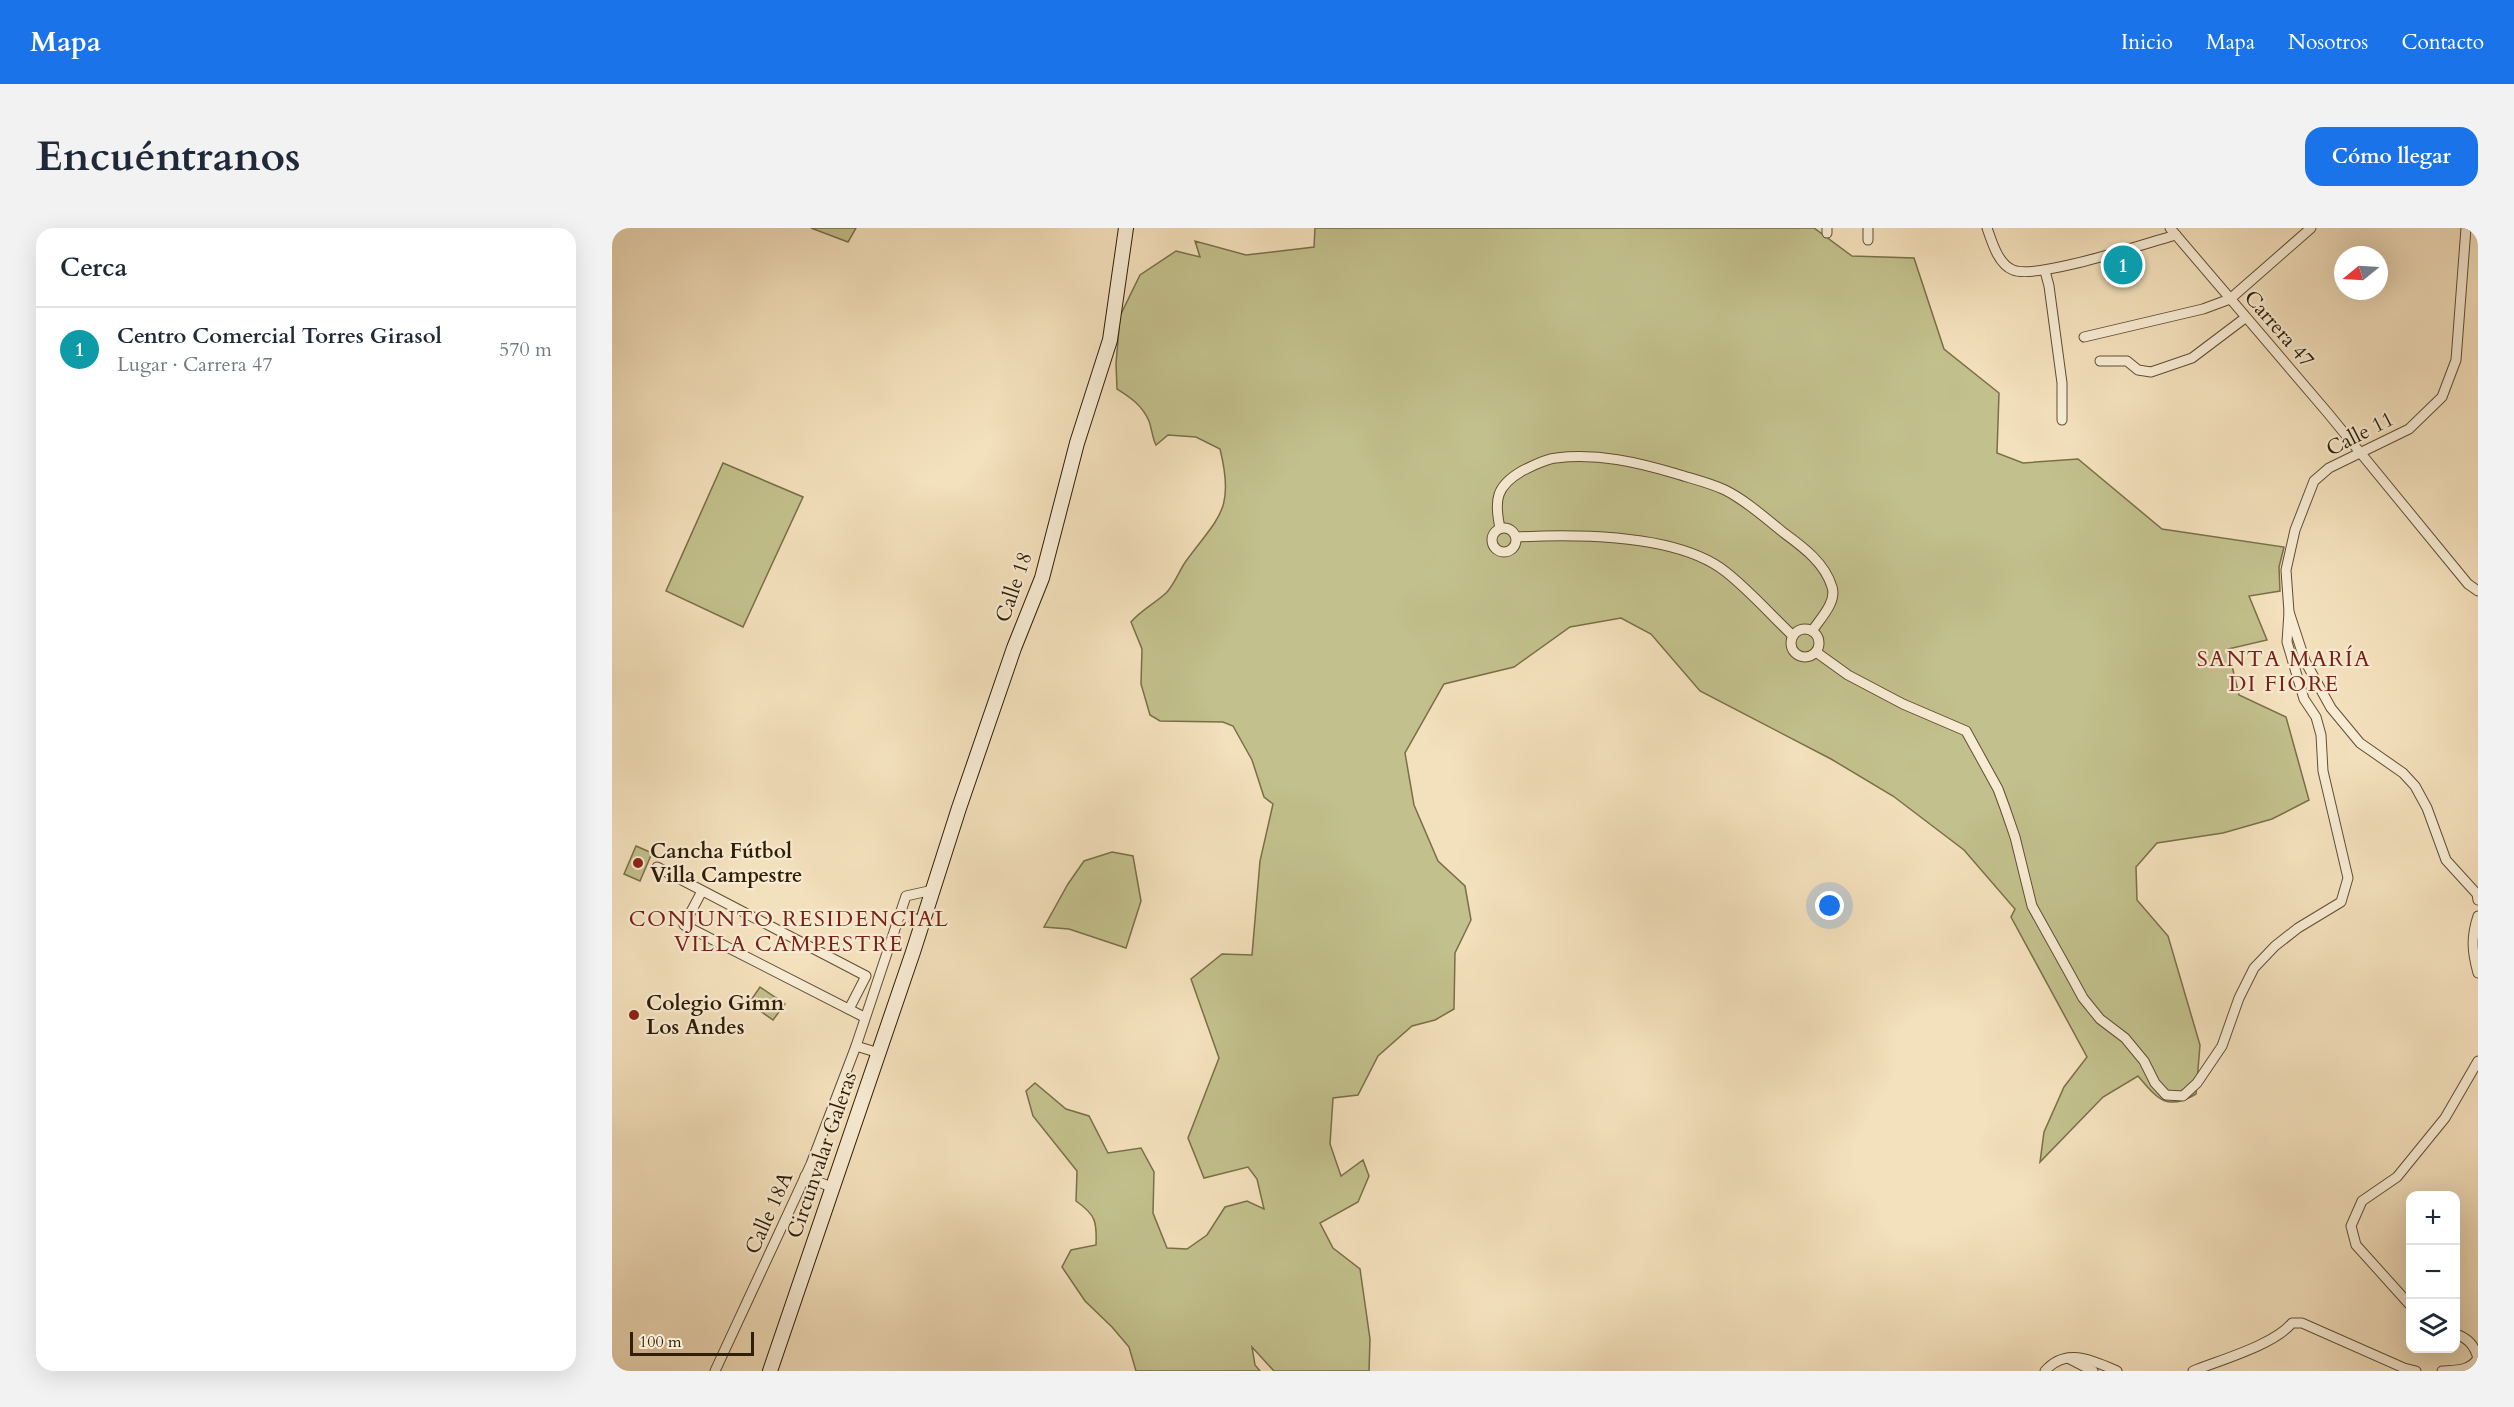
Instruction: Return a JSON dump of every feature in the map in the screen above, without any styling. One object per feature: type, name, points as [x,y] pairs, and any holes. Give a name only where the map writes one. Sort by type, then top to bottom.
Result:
[{"type":"main road","name":"Calle 18","points":[[913,952],[1014,648],[1042,578],[1077,442],[1110,340],[1126,228]]},
{"type":"main road","name":"Circunvalar Galeras","points":[[770,1371],[913,952]]},
{"type":"street","points":[[1868,228],[1868,240]]},
{"type":"street","points":[[1987,228],[1993,247],[2010,269],[2022,273],[2044,271],[2173,231]]},
{"type":"street","points":[[2084,337],[2203,309],[2230,299],[2311,228]]},
{"type":"street","name":"Calle 11","points":[[2289,612],[2286,570],[2295,530],[2314,481],[2329,468],[2409,429],[2442,397],[2457,360],[2466,228]]},
{"type":"street","name":"Carrera 47","points":[[2173,231],[2361,452],[2468,584],[2478,591]]},
{"type":"street","points":[[2044,271],[2049,286],[2062,383],[2062,420]]},
{"type":"street","points":[[2100,361],[2127,361],[2138,370],[2151,372],[2192,357],[2245,318]]},
{"type":"street","points":[[1500,528],[1497,512],[1499,492],[1512,477],[1554,458],[1598,457],[1630,460],[1701,481],[1725,490],[1764,516],[1804,548],[1820,565],[1833,588],[1831,602],[1812,631]]},
{"type":"street","points":[[1516,537],[1515,545],[1509,551],[1498,550],[1492,544],[1492,536],[1500,528],[1508,528],[1516,537],[1600,538],[1657,543],[1692,552],[1725,571],[1793,636]]},
{"type":"street","points":[[1816,652],[1848,675],[1903,704],[1966,731],[1998,789],[2015,837],[2032,906],[2083,998],[2100,1019],[2125,1038],[2144,1061],[2155,1083],[2166,1095],[2183,1096],[2197,1083],[2222,1046],[2239,998],[2254,968],[2275,946],[2298,928],[2341,902],[2346,891],[2348,878],[2323,771],[2321,735],[2316,717],[2304,699],[2287,642],[2289,612]]},
{"type":"street","points":[[2289,612],[2305,661],[2331,708],[2360,744],[2403,773],[2415,786],[2427,808],[2446,860],[2477,894],[2478,900]]},
{"type":"street","points":[[1801,630],[1812,631],[1819,643],[1816,652],[1805,658],[1797,655],[1791,644],[1793,636],[1801,630]]},
{"type":"street","points":[[657,867],[866,976],[849,1009]]},
{"type":"street","name":"Calle 18A","points":[[715,1371],[806,1176],[856,1046],[906,896],[933,890]]},
{"type":"street","points":[[702,891],[684,925],[864,1017]]},
{"type":"street","points":[[900,913],[923,922]]},
{"type":"street","points":[[2478,916],[2473,932],[2472,954],[2478,973]]},
{"type":"street","points":[[856,1046],[879,1053]]},
{"type":"street","points":[[2406,1301],[2356,1245],[2351,1226],[2362,1201],[2397,1177],[2445,1118],[2478,1061]]},
{"type":"street","points":[[806,1176],[833,1188]]},
{"type":"street","points":[[2193,1371],[2270,1340],[2286,1331],[2292,1323],[2302,1323],[2404,1368],[2416,1371]]},
{"type":"street","points":[[2442,1371],[2466,1369],[2474,1365],[2478,1358],[2475,1347],[2460,1336]]},
{"type":"street","points":[[2045,1371],[2059,1359],[2066,1357],[2086,1358],[2117,1371]]},
{"type":"street","points":[[2066,1357],[2093,1371]]},
{"type":"shaded area","points":[[811,228],[856,228],[848,242]]},
{"type":"shaded area","points":[[1315,228],[1814,228],[1852,256],[1914,258],[1944,349],[1999,393],[1997,453],[2023,463],[2078,459],[2162,529],[2284,547],[2279,567],[2280,591],[2249,596],[2267,640],[2228,649],[2239,695],[2286,717],[2309,800],[2272,819],[2223,833],[2157,843],[2136,867],[2137,900],[2168,936],[2200,1045],[2196,1094],[2177,1102],[2169,1102],[2151,1091],[2138,1076],[2103,1097],[2040,1162],[2044,1132],[2064,1087],[2087,1057],[2011,917],[2015,909],[1964,850],[1893,796],[1831,759],[1700,691],[1651,634],[1621,618],[1570,627],[1514,667],[1444,684],[1405,753],[1414,805],[1438,861],[1465,886],[1471,920],[1455,953],[1454,1009],[1435,1020],[1412,1026],[1378,1056],[1358,1095],[1333,1098],[1330,1144],[1341,1176],[1363,1160],[1369,1176],[1358,1202],[1320,1223],[1333,1248],[1360,1269],[1370,1339],[1369,1371],[1274,1371],[1252,1347],[1255,1365],[1260,1371],[1136,1371],[1129,1347],[1085,1301],[1062,1267],[1071,1250],[1096,1245],[1094,1220],[1088,1211],[1076,1201],[1077,1171],[1033,1116],[1026,1091],[1035,1083],[1066,1109],[1089,1116],[1108,1153],[1141,1148],[1154,1172],[1153,1213],[1167,1248],[1187,1249],[1207,1235],[1225,1207],[1247,1201],[1264,1209],[1257,1179],[1248,1167],[1204,1178],[1188,1138],[1219,1058],[1191,979],[1222,954],[1252,955],[1260,861],[1273,804],[1264,797],[1252,760],[1233,726],[1223,722],[1160,721],[1150,715],[1141,684],[1142,649],[1131,622],[1172,586],[1186,561],[1221,511],[1226,486],[1220,449],[1196,437],[1168,435],[1156,445],[1149,421],[1143,411],[1117,389],[1116,364],[1120,316],[1140,275],[1176,251],[1200,257],[1195,241],[1246,255],[1314,247]]},
{"type":"shaded area","points":[[723,463],[803,497],[743,627],[666,591]]},
{"type":"shaded area","name":"Cancha Fútbol Villa Campestre","points":[[636,846],[652,853],[640,881],[624,874]]},
{"type":"shaded area","points":[[1112,852],[1133,856],[1141,901],[1126,948],[1069,929],[1044,927],[1084,861]]},
{"type":"shaded area","points":[[760,987],[785,1004],[773,1020],[749,1003]]},
{"type":"place","name":"Centro Comercial Torres Girasol","points":[[2123,265]]},
{"type":"place","name":"Cancha Fútbol Villa Campestre","points":[[638,863]]},
{"type":"place","name":"Colegio Gimn Los Andes","points":[[634,1015]]},
{"type":"district","name":"SANTA MARÍA DI FIORE","points":[[2284,672]]},
{"type":"district","name":"CONJUNTO RESIDENCIAL VILLA CAMPESTRE","points":[[789,932]]}]
